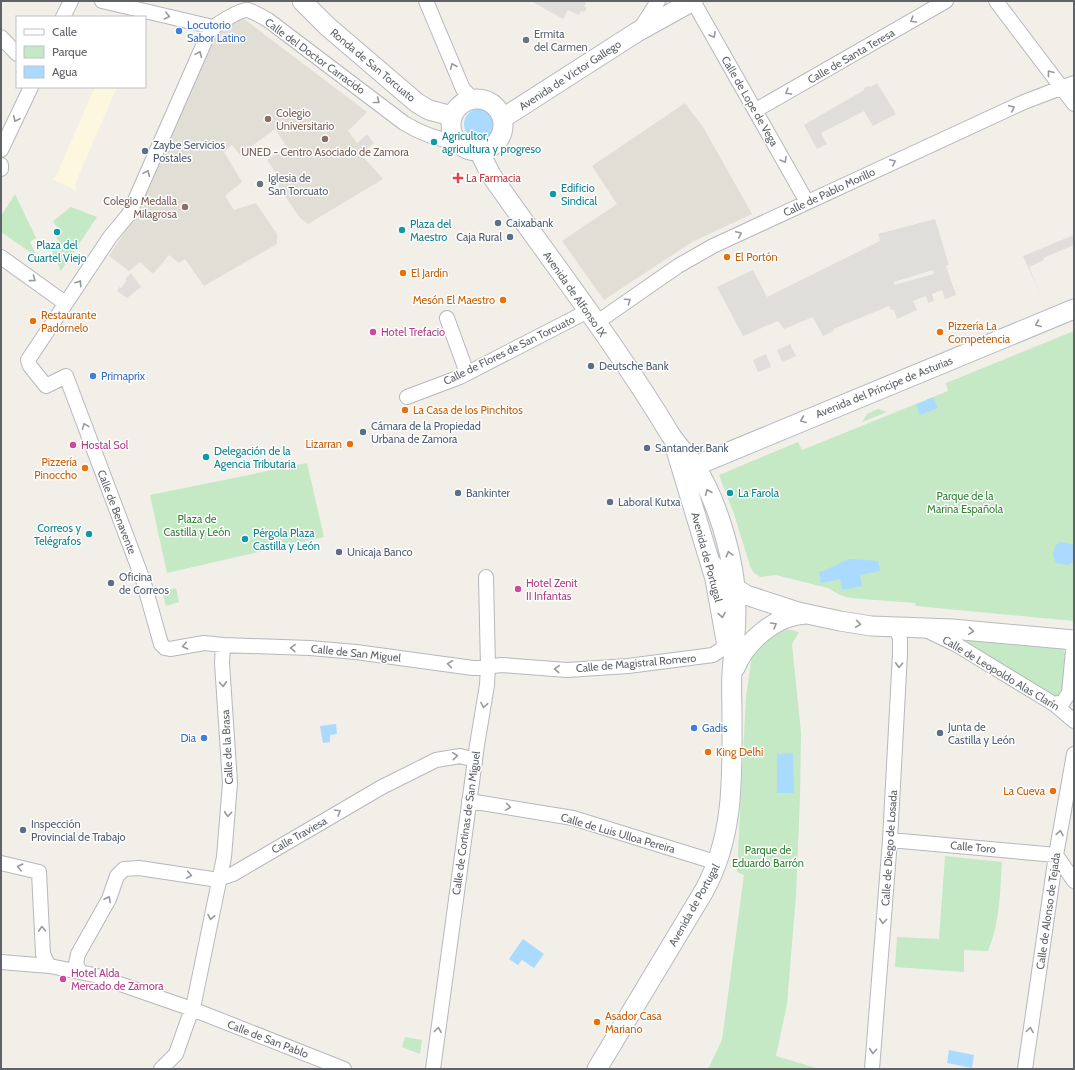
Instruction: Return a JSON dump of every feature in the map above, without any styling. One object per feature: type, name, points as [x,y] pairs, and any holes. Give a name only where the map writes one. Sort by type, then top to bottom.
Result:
[{"type":"main road","name":"Avenida de Víctor Gallego","points":[[502,118],[637,32],[693,1]]},
{"type":"main road","name":"Ronda de San Torcuato","points":[[308,3],[327,26],[417,103],[432,111],[452,116]]},
{"type":"main road","points":[[473,99],[482,99],[491,103],[498,109],[502,118],[503,128],[497,142],[489,149],[479,152],[466,149],[458,143],[452,129],[452,116],[459,105],[473,99]]},
{"type":"main road","name":"Avenida de Alfonso IX","points":[[479,152],[491,175],[633,376],[671,436],[695,466]]},
{"type":"main road","name":"Avenida del Príncipe de Asturias","points":[[695,466],[1074,309]]},
{"type":"main road","name":"Avenida de Alfonso IX","points":[[671,436],[688,488]]},
{"type":"main road","points":[[688,488],[690,474],[695,466]]},
{"type":"main road","name":"Avenida de Portugal","points":[[597,1069],[696,906],[718,863],[726,836],[731,787],[732,674],[737,627],[735,589],[730,557],[721,528],[708,492],[695,466]]},
{"type":"main road","name":"Avenida de Portugal","points":[[688,488],[711,563],[732,674]]},
{"type":"main road","name":"Calle de Leopoldo Alas Clarín","points":[[711,563],[721,578],[735,589],[752,598],[806,614],[854,624],[918,628]]},
{"type":"main road","name":"Calle de Leopoldo Alas Clarín","points":[[732,674],[743,652],[760,634],[782,620],[796,615],[806,614]]},
{"type":"main road","points":[[918,628],[1074,640]]},
{"type":"street","points":[[64,16],[71,1]]},
{"type":"street","points":[[102,1],[214,27]]},
{"type":"street","points":[[426,1],[463,89],[473,99]]},
{"type":"street","name":"Avenida de Víctor Gallego","points":[[637,32],[658,1]]},
{"type":"street","name":"Calle de Lope de Vega","points":[[693,1],[807,202]]},
{"type":"street","name":"Calle de Santa Teresa","points":[[756,110],[946,1]]},
{"type":"street","points":[[996,1],[1068,85],[1074,104]]},
{"type":"street","name":"Calle del Doctor Carracido","points":[[66,376],[46,386],[28,362],[29,355],[110,237],[129,214],[206,39],[214,27],[243,10],[248,10],[262,16],[404,123],[431,135],[458,143]]},
{"type":"street","points":[[1,37],[16,53]]},
{"type":"street","name":"Calle de Pablo Morillo","points":[[592,317],[696,255],[1024,102],[1068,85]]},
{"type":"street","points":[[1,150],[30,88]]},
{"type":"street","points":[[1,257],[65,303]]},
{"type":"street","name":"Calle de Flores de San Torcuato","points":[[407,397],[467,373],[592,317]]},
{"type":"street","points":[[446,318],[467,373]]},
{"type":"street","name":"Calle de Benavente","points":[[66,376],[143,580],[162,646],[170,649],[201,643],[223,646]]},
{"type":"street","name":"Calle de Cortinas de San Miguel","points":[[433,1069],[488,667],[486,577]]},
{"type":"street","name":"Calle de Diego de Losada","points":[[872,1069],[890,840],[900,654],[900,640],[897,627]]},
{"type":"street","name":"Calle de Leopoldo Alas Clarín","points":[[918,628],[957,645],[1054,704],[1074,721]]},
{"type":"street","name":"Calle de Magistral Romero","points":[[488,667],[502,665],[567,670],[628,666],[713,656],[722,649],[726,639]]},
{"type":"street","points":[[1054,704],[1063,702],[1068,696],[1074,640]]},
{"type":"street","name":"Calle de San Miguel","points":[[223,646],[310,648],[356,652],[473,668],[488,667]]},
{"type":"street","name":"Calle de la Brasa","points":[[161,1069],[176,1054],[192,1010],[225,849],[230,783],[222,662],[223,646]]},
{"type":"street","name":"Calle de Alonso de Tejada","points":[[1025,1069],[1056,855],[1074,754]]},
{"type":"street","name":"Calle Traviesa","points":[[219,879],[242,869],[382,787],[436,760],[460,756],[471,759],[475,763]]},
{"type":"street","name":"Calle de Luis Ulloa Pereira","points":[[470,801],[573,818],[718,863]]},
{"type":"street","name":"Calle Toro","points":[[890,840],[1056,855]]},
{"type":"street","points":[[225,849],[230,861],[242,869]]},
{"type":"street","points":[[1056,855],[1074,881]]},
{"type":"street","points":[[1,863],[39,872],[44,965]]},
{"type":"street","points":[[79,970],[76,964],[78,954],[109,899],[117,876],[124,869],[134,867],[219,879]]},
{"type":"street","name":"Calle de San Pablo","points":[[1,962],[44,965],[79,970],[192,1010],[344,1069]]},
{"type":"shaded area","points":[[531,1],[584,1],[586,3],[584,6],[587,8],[584,12],[581,11],[579,15],[568,10],[563,19]]},
{"type":"shaded area","name":"Colegio Universitario","points":[[240,16],[367,112],[348,131],[357,143],[354,146],[383,179],[308,224],[300,218],[278,186],[282,182],[267,160],[287,147],[275,129],[240,155],[232,145],[224,152],[242,182],[225,196],[234,210],[256,203],[277,234],[277,244],[204,286],[185,259],[179,263],[169,255],[153,274],[140,262],[129,271],[109,256],[133,219],[213,35]]},
{"type":"shaded area","points":[[877,83],[896,114],[873,126],[864,111],[821,133],[827,144],[817,149],[804,125],[864,90],[864,88],[870,87]]},
{"type":"shaded area","points":[[95,88],[117,88],[75,184],[76,190],[52,179],[56,176]]},
{"type":"shaded area","points":[[685,103],[703,127],[752,214],[692,242],[604,300],[562,241],[617,204],[592,166]]},
{"type":"shaded area","points":[[367,134],[374,143],[361,154],[354,146]]},
{"type":"shaded area","points":[[935,219],[949,265],[946,266],[956,295],[945,299],[942,290],[932,294],[934,301],[928,303],[926,296],[913,301],[917,310],[897,319],[894,310],[891,310],[889,306],[833,329],[834,331],[823,336],[813,317],[784,329],[778,321],[743,336],[717,287],[753,270],[767,297],[880,241],[878,234]],"holes":[[[933,270],[934,274],[894,285],[894,282]]]},
{"type":"shaded area","points":[[1074,235],[1074,245],[1043,258],[1044,260],[1029,267],[1041,296],[1023,256]]},
{"type":"shaded area","points":[[131,273],[141,287],[127,298],[117,291],[119,287],[121,288],[127,280],[125,279]]},
{"type":"shaded area","points":[[790,344],[796,356],[782,362],[777,350]]},
{"type":"shaded area","points":[[766,354],[771,367],[758,372],[753,360]]},
{"type":"green space","points":[[15,194],[36,238],[30,242],[37,257],[1,232],[1,216]]},
{"type":"green space","points":[[71,207],[97,217],[61,271],[52,251],[62,247],[56,237],[61,234],[53,221]]},
{"type":"green space","name":"Parque de la Marina Española","points":[[1074,331],[1074,621],[916,606],[915,603],[850,598],[840,595],[828,588],[776,575],[760,577],[754,573],[750,566],[734,514],[719,475],[798,442],[802,450],[948,391],[946,383]]},
{"type":"green space","points":[[878,409],[887,412],[862,422],[867,414]]},
{"type":"green space","name":"Plaza de Castilla y León","points":[[307,463],[324,537],[167,573],[150,495]]},
{"type":"green space","points":[[176,588],[179,602],[166,606],[162,592]]},
{"type":"green space","name":"Parque de Eduardo Barrón","points":[[783,628],[799,632],[792,644],[801,733],[800,796],[796,895],[787,1004],[776,1056],[819,1069],[708,1069],[722,1040],[744,875],[737,872],[746,696],[752,657],[769,637]]},
{"type":"green space","points":[[967,639],[1063,649],[1066,656],[1062,693],[1057,697],[1051,696],[967,642]]},
{"type":"green space","points":[[945,856],[1002,862],[997,918],[995,930],[988,951],[964,950],[964,972],[895,967],[897,937],[939,939]]},
{"type":"green space","points":[[405,1037],[422,1040],[420,1054],[402,1047]]},
{"type":"water","points":[[479,109],[490,113],[494,124],[490,135],[479,139],[468,135],[464,124],[468,113]]},
{"type":"water","points":[[933,397],[938,408],[920,415],[916,405]]},
{"type":"water","points":[[1061,542],[1074,545],[1074,561],[1068,565],[1056,563],[1053,555],[1055,546]]},
{"type":"water","points":[[850,559],[878,561],[880,571],[860,575],[862,586],[842,590],[840,579],[821,583],[819,572]]},
{"type":"water","points":[[336,724],[337,734],[330,735],[330,742],[323,743],[320,726]]},
{"type":"water","points":[[793,753],[794,793],[777,793],[777,754]]},
{"type":"water","points":[[523,939],[544,954],[534,968],[522,960],[518,965],[509,959]]},
{"type":"water","points":[[949,1050],[974,1055],[972,1068],[947,1063]]},
{"type":"place","name":"Locutorio Sabor Latino","points":[[179,31]]},
{"type":"place","name":"Ermita del Carmen","points":[[526,40]]},
{"type":"place","name":"Colegio Universitario","points":[[268,119]]},
{"type":"place","name":"UNED - Centro Asociado de Zamora","points":[[325,139]]},
{"type":"place","name":"Agricultor, agricultura y progreso","points":[[434,142]]},
{"type":"place","name":"Zaybe Servicios Postales","points":[[145,151]]},
{"type":"place","name":"La Farmacia","points":[[458,178]]},
{"type":"place","name":"Iglesia de San Torcuato","points":[[260,184]]},
{"type":"place","name":"Edificio Sindical","points":[[553,194]]},
{"type":"place","name":"Colegio Medalla Milagrosa","points":[[185,207]]},
{"type":"place","name":"Caixabank","points":[[498,223]]},
{"type":"place","name":"Plaza del Maestro","points":[[402,230]]},
{"type":"place","name":"Plaza del Cuartel Viejo","points":[[57,232]]},
{"type":"place","name":"Caja Rural","points":[[510,237]]},
{"type":"place","name":"El Portón","points":[[727,257]]},
{"type":"place","name":"El Jardín","points":[[403,273]]},
{"type":"place","name":"Mesón El Maestro","points":[[503,300]]},
{"type":"place","name":"Restaurante Padornelo","points":[[33,321]]},
{"type":"place","name":"Hotel Trefacio","points":[[373,332]]},
{"type":"place","name":"Pizzería La Competencia","points":[[940,332]]},
{"type":"place","name":"Deutsche Bank","points":[[591,366]]},
{"type":"place","name":"Primaprix","points":[[93,376]]},
{"type":"place","name":"La Casa de los Pinchitos","points":[[405,410]]},
{"type":"place","name":"Cámara de la Propiedad Urbana de Zamora","points":[[363,432]]},
{"type":"place","name":"Lizarran","points":[[350,444]]},
{"type":"place","name":"Hostal Sol","points":[[73,445]]},
{"type":"place","name":"Santander Bank","points":[[647,448]]},
{"type":"place","name":"Delegación de la Agencia Tributaria","points":[[206,457]]},
{"type":"place","name":"Pizzería Pinoccho","points":[[85,468]]},
{"type":"place","name":"Bankinter","points":[[458,493]]},
{"type":"place","name":"La Farola","points":[[730,493]]},
{"type":"place","name":"Laboral Kutxa","points":[[610,502]]},
{"type":"place","name":"Correos y Telégrafos","points":[[89,534]]},
{"type":"place","name":"Pérgola Plaza Castilla y León","points":[[245,539]]},
{"type":"place","name":"Unicaja Banco","points":[[339,552]]},
{"type":"place","name":"Oficina de Correos","points":[[111,583]]},
{"type":"place","name":"Hotel Zenit II Infantas","points":[[518,589]]},
{"type":"place","name":"Gadis","points":[[694,728]]},
{"type":"place","name":"Junta de Castilla y León","points":[[940,733]]},
{"type":"place","name":"Dia","points":[[204,738]]},
{"type":"place","name":"King Delhi","points":[[708,752]]},
{"type":"place","name":"La Cueva","points":[[1053,791]]},
{"type":"place","name":"Inspección Provincial de Trabajo","points":[[23,830]]},
{"type":"place","name":"Hotel Alda Mercado de Zamora","points":[[63,979]]},
{"type":"place","name":"Asador Casa Mariano","points":[[597,1022]]}]
